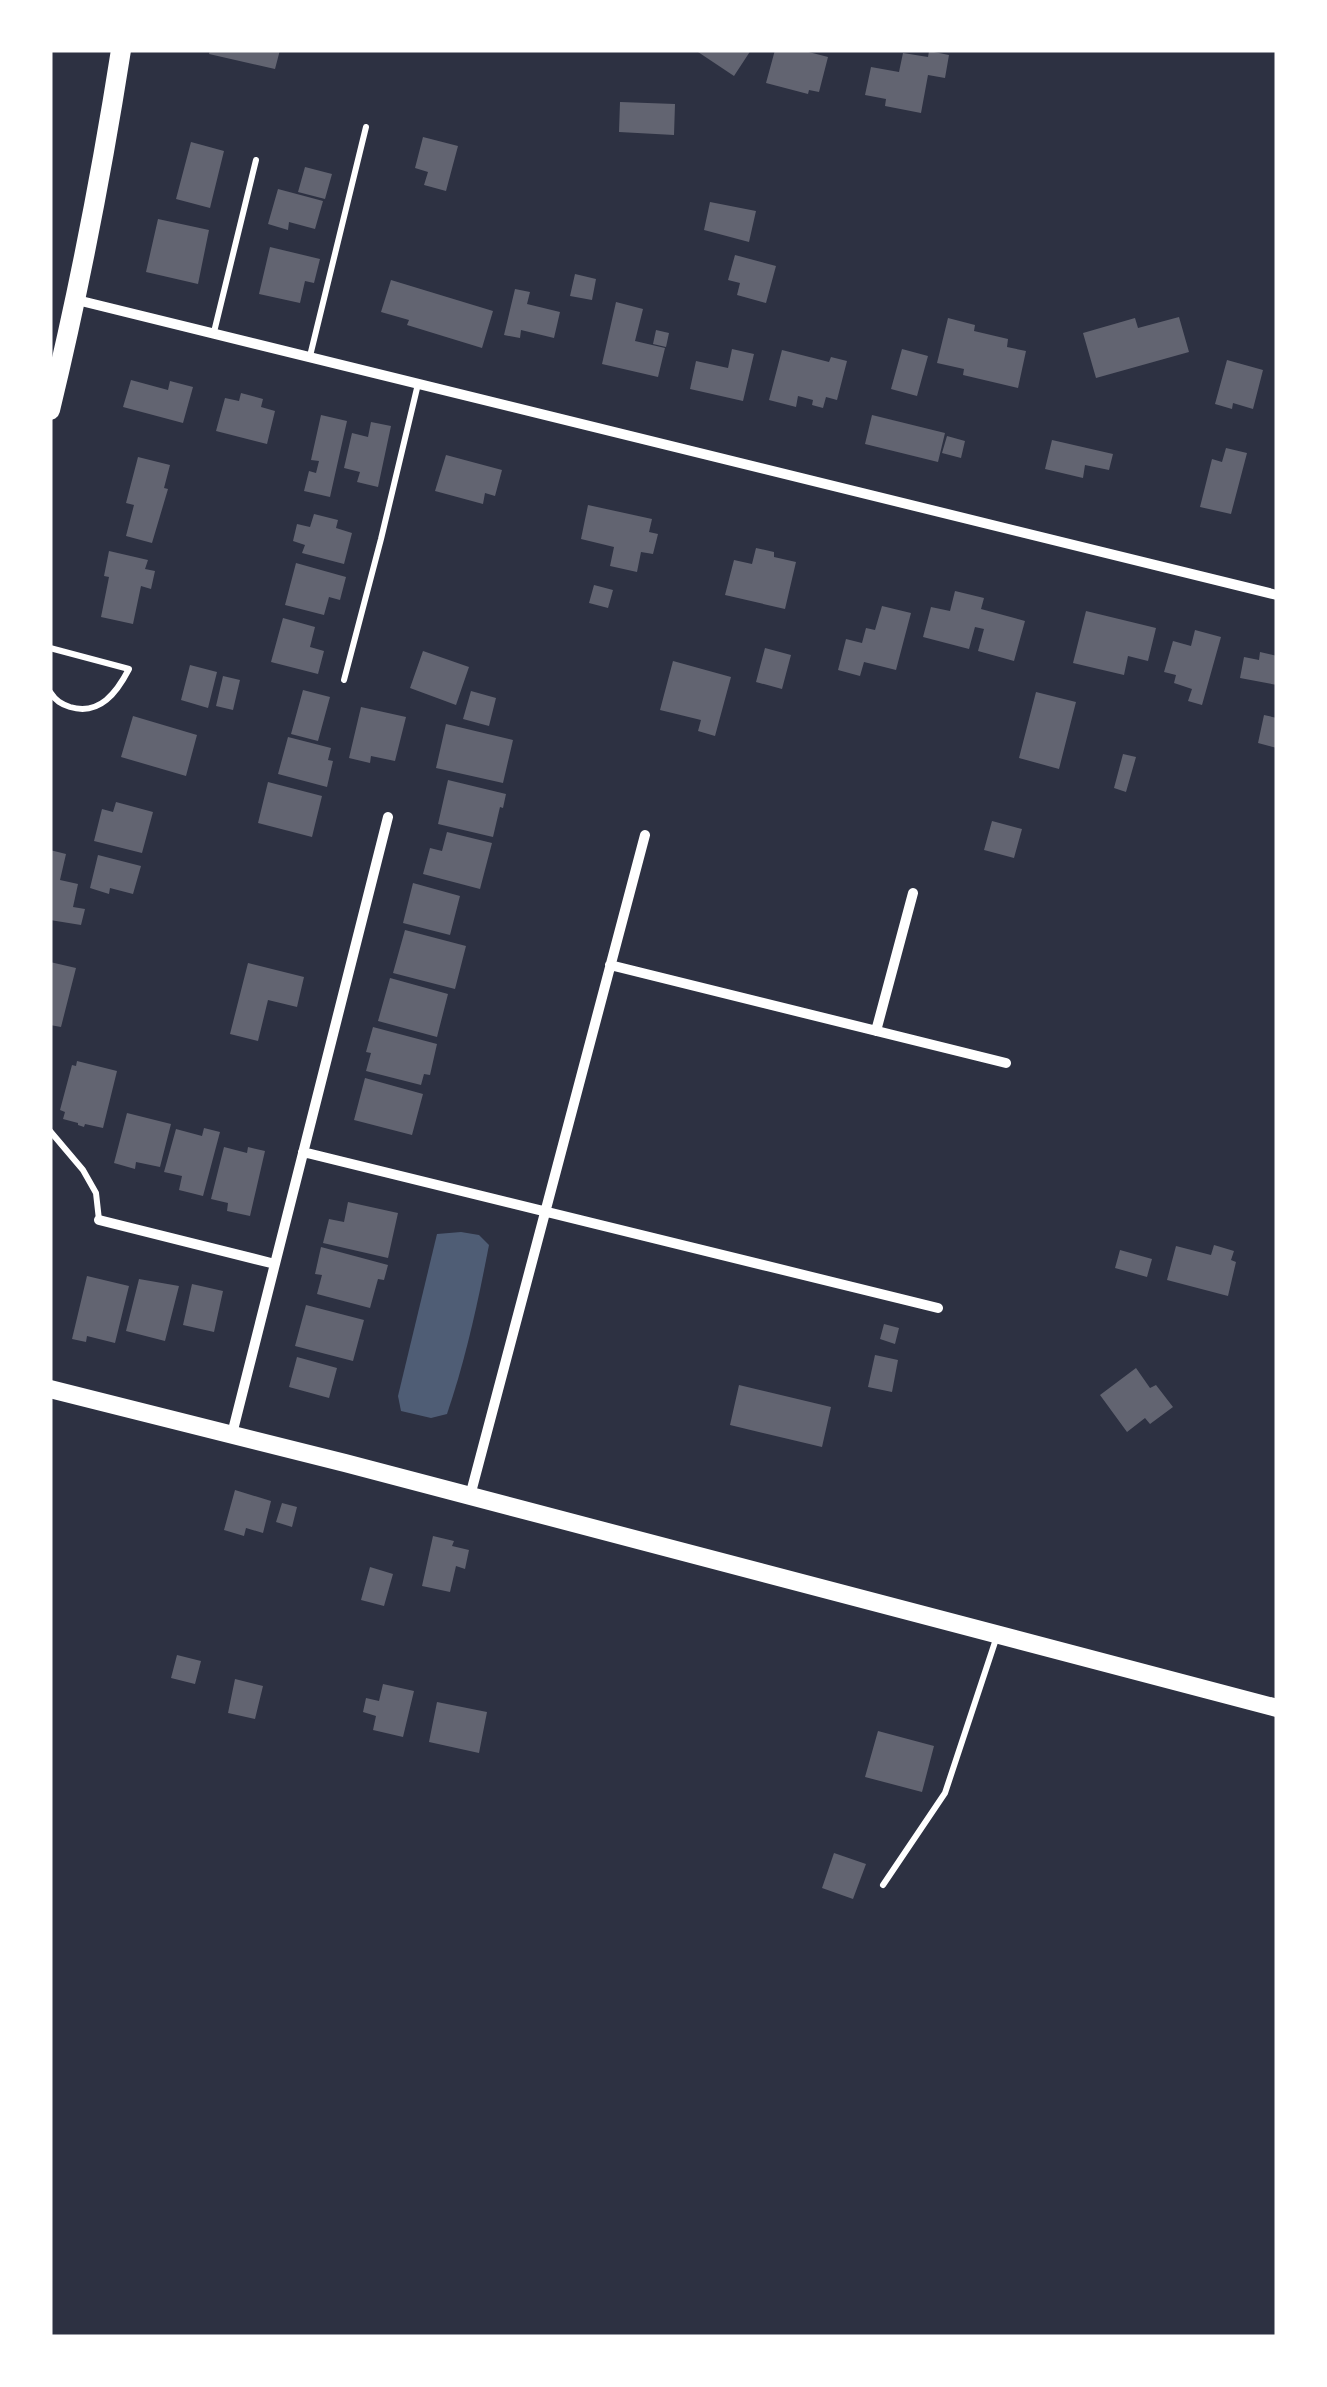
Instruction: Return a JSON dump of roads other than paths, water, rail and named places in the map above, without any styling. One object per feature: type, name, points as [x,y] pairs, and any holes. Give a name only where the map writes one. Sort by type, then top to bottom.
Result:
[{"type":"main road","points":[[50,410],[103,170],[121,50]]},
{"type":"street","points":[[77,300],[1277,595]]},
{"type":"street","points":[[232,1434],[388,817]]},
{"type":"street","points":[[470,1496],[645,836]]},
{"type":"street","points":[[876,1031],[913,892]]},
{"type":"street","points":[[610,966],[1006,1063]]},
{"type":"street","points":[[303,1152],[938,1308]]},
{"type":"street","points":[[100,1220],[275,1264]]},
{"type":"street","points":[[50,1389],[1277,1708]]},
{"type":"lane","points":[[310,358],[366,127]]},
{"type":"lane","points":[[214,334],[256,160]]},
{"type":"lane","points":[[344,680],[418,384]]},
{"type":"lane","points":[[50,648],[129,669],[119,689],[100,706],[82,710],[66,706],[50,692]]},
{"type":"lane","points":[[50,1131],[83,1170],[96,1193],[100,1220]]},
{"type":"lane","points":[[883,1885],[945,1793],[997,1635]]},
{"type":"water","points":[[437,1234],[479,1235],[489,1245],[471,1330],[447,1414],[431,1418],[401,1411],[398,1396]]}]
